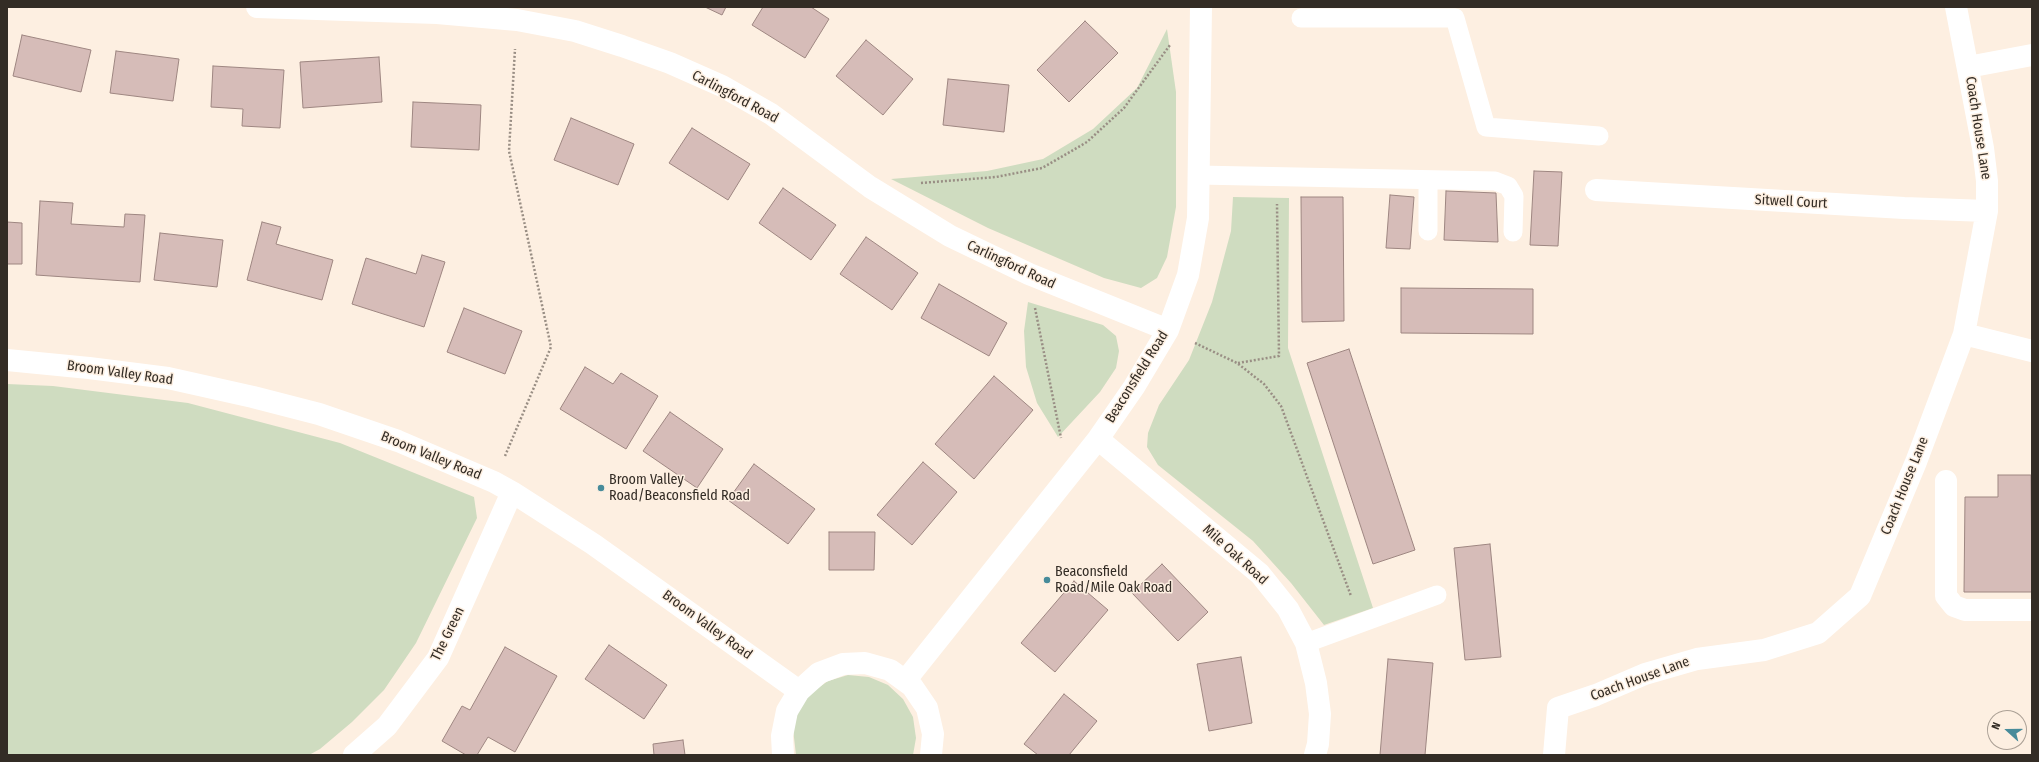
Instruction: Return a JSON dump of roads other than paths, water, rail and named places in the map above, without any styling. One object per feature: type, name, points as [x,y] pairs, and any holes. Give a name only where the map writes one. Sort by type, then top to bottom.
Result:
[{"type":"street","name":"Carlingford Road","points":[[257,7],[437,13],[518,13],[622,46],[722,86],[771,114],[870,187],[950,236],[1028,274],[1168,330]]},
{"type":"street","name":"Beaconsfield Road","points":[[905,681],[1098,439],[1134,387],[1168,330],[1188,275],[1198,218],[1201,7]]},
{"type":"street","name":"Coach House Lane","points":[[1554,755],[1558,708],[1644,674],[1697,658],[1764,650],[1818,633],[1860,596],[1916,462],[1964,334],[1987,211],[1987,181],[1983,148],[1956,7]]},
{"type":"street","points":[[1968,67],[2032,55]]},
{"type":"street","name":"Sitwell Court","points":[[1596,190],[1904,208],[1987,211]]},
{"type":"street","points":[[1964,334],[2032,351]]},
{"type":"street","name":"Broom Valley Road","points":[[7,360],[168,378],[253,396],[319,414],[398,441],[503,487],[593,544],[799,691]]},
{"type":"street","name":"Mile Oak Road","points":[[1098,439],[1260,574],[1288,609],[1306,643],[1316,683],[1320,714],[1318,744],[1315,755]]},
{"type":"street","points":[[1946,481],[1946,596],[1954,606],[1965,610],[2032,610]]},
{"type":"street","name":"The Green","points":[[354,755],[387,726],[438,658],[503,487]]},
{"type":"street","points":[[784,755],[782,736],[787,710],[799,691],[819,673],[843,664],[865,663],[890,670],[912,686],[927,708],[933,734],[931,755]]},
{"type":"lane","points":[[1301,18],[1455,18],[1486,127],[1599,136]]},
{"type":"lane","points":[[1198,175],[1495,181],[1508,186],[1514,196],[1512,232]]},
{"type":"lane","points":[[1428,180],[1428,231]]},
{"type":"lane","points":[[1306,643],[1437,595]]},
{"type":"place","name":"Broom Valley Road/Beaconsfield Road","points":[[601,488]]},
{"type":"place","name":"Beaconsfield Road/Mile Oak Road","points":[[1047,580]]}]
